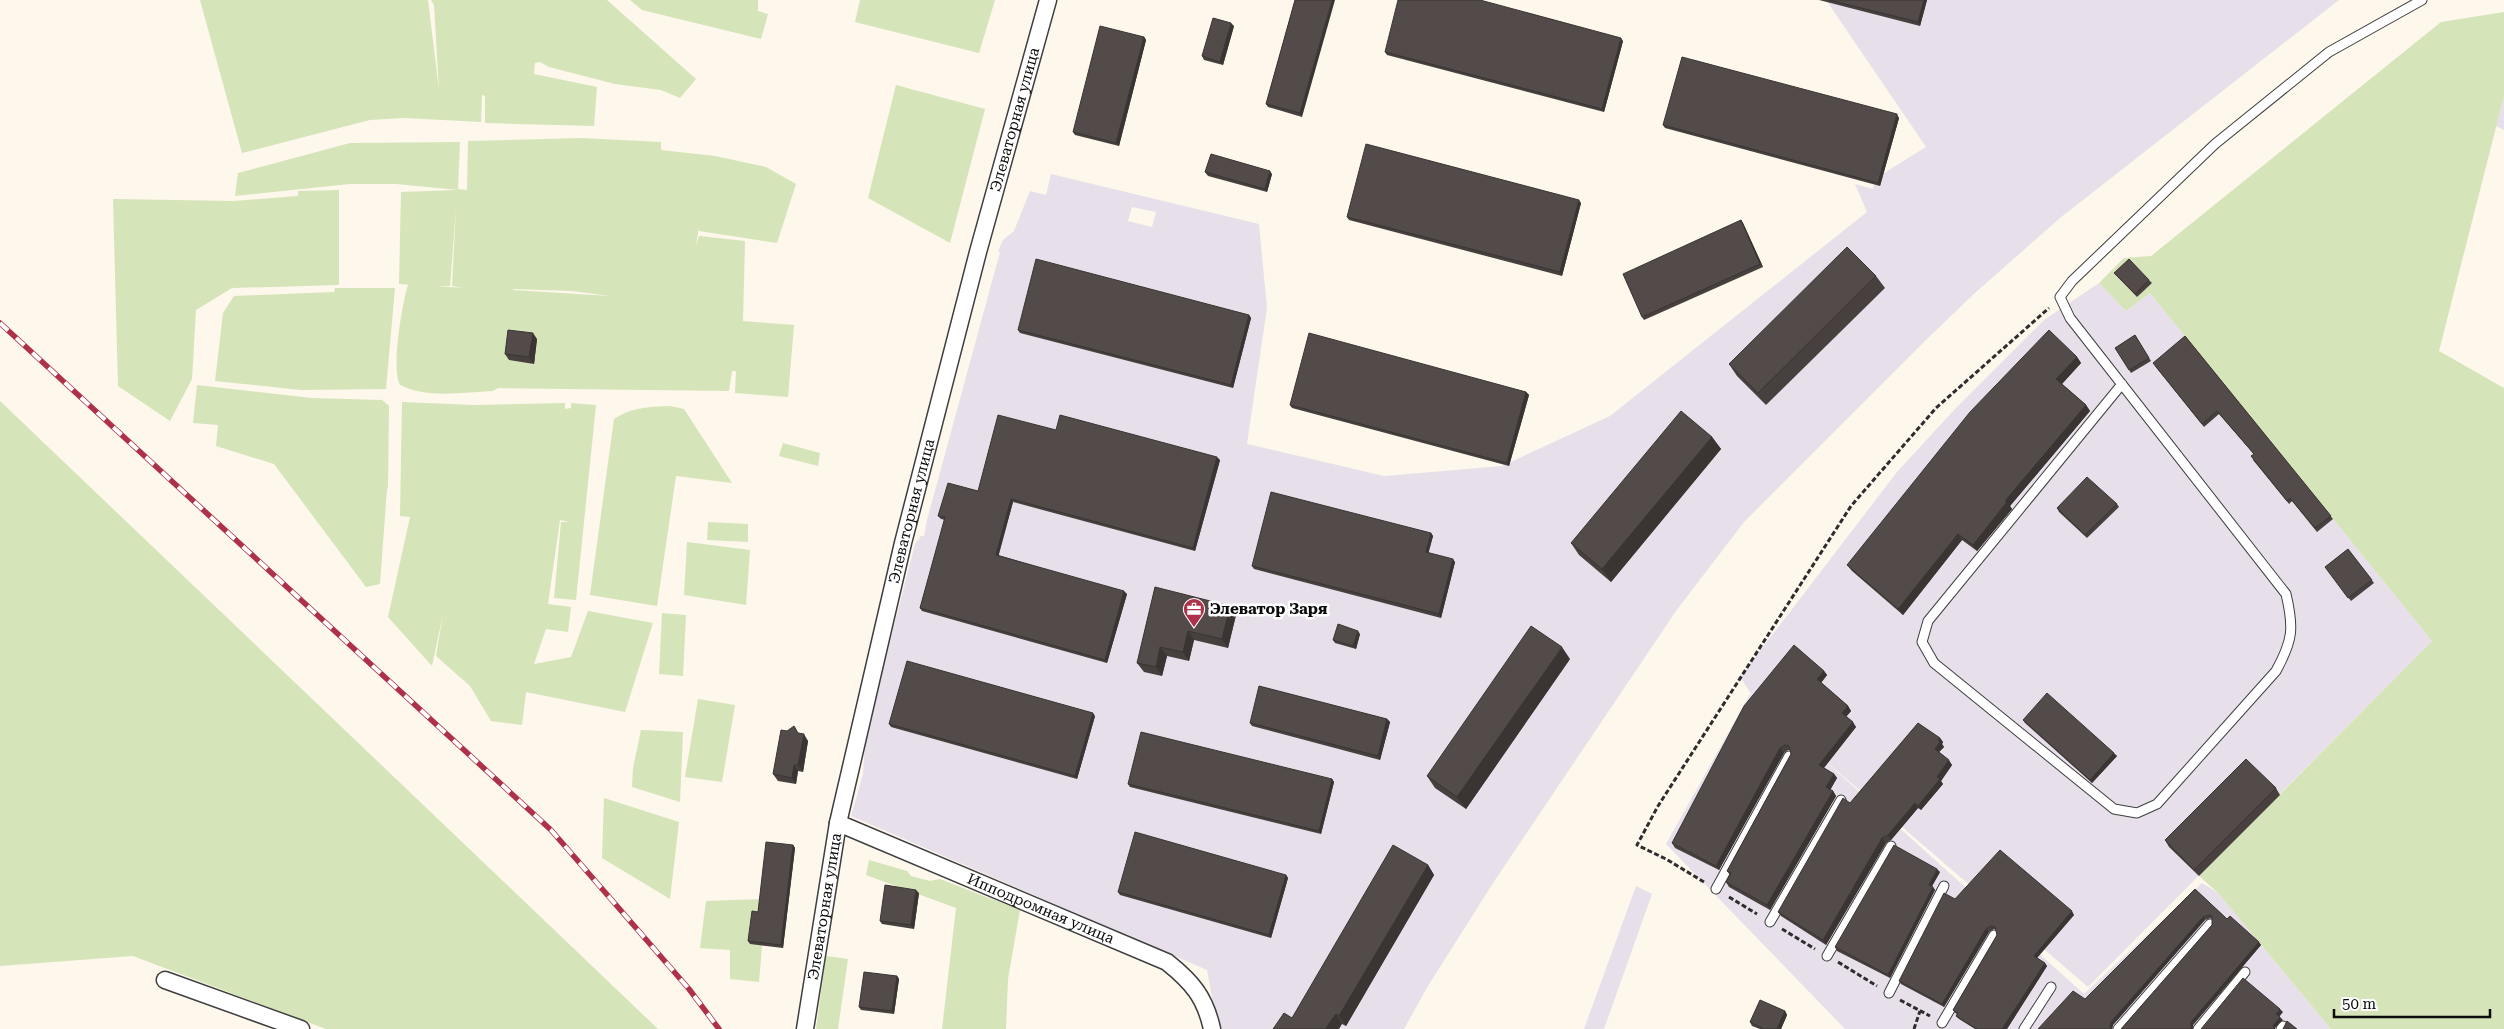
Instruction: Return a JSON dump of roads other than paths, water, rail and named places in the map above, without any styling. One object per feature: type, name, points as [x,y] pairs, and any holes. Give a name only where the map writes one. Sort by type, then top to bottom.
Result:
[{"type":"street","name":"Элеваторная улица","points":[[804,1029],[838,823],[918,487],[978,252],[1048,0]]},
{"type":"street","name":"Ипподромная улица","points":[[838,823],[1167,962],[1190,980],[1202,1000],[1212,1029]]},
{"type":"street","points":[[165,980],[301,1029]]},
{"type":"lane","points":[[2122,384],[1928,621],[1922,642],[1934,663],[2114,809],[2137,813],[2156,804],[2276,670],[2289,647],[2292,619],[2286,594],[2122,384],[2070,318],[2060,297],[2072,281],[2216,144],[2329,52],[2422,0]]},
{"type":"lane","points":[[1716,889],[1789,756]]},
{"type":"lane","points":[[1770,922],[1841,800]]},
{"type":"lane","points":[[1827,956],[1891,846]]},
{"type":"lane","points":[[1889,993],[1944,886]]},
{"type":"lane","points":[[2118,1029],[2210,924]]},
{"type":"lane","points":[[1942,1023],[1994,935]]},
{"type":"lane","points":[[2198,1029],[2245,972]]},
{"type":"lane","points":[[2024,1029],[2051,987]]},
{"type":"railway","points":[[0,323],[551,830],[689,989],[719,1029]]},
{"type":"place","name":"Элеватор Заря","points":[[1194,628]]}]
